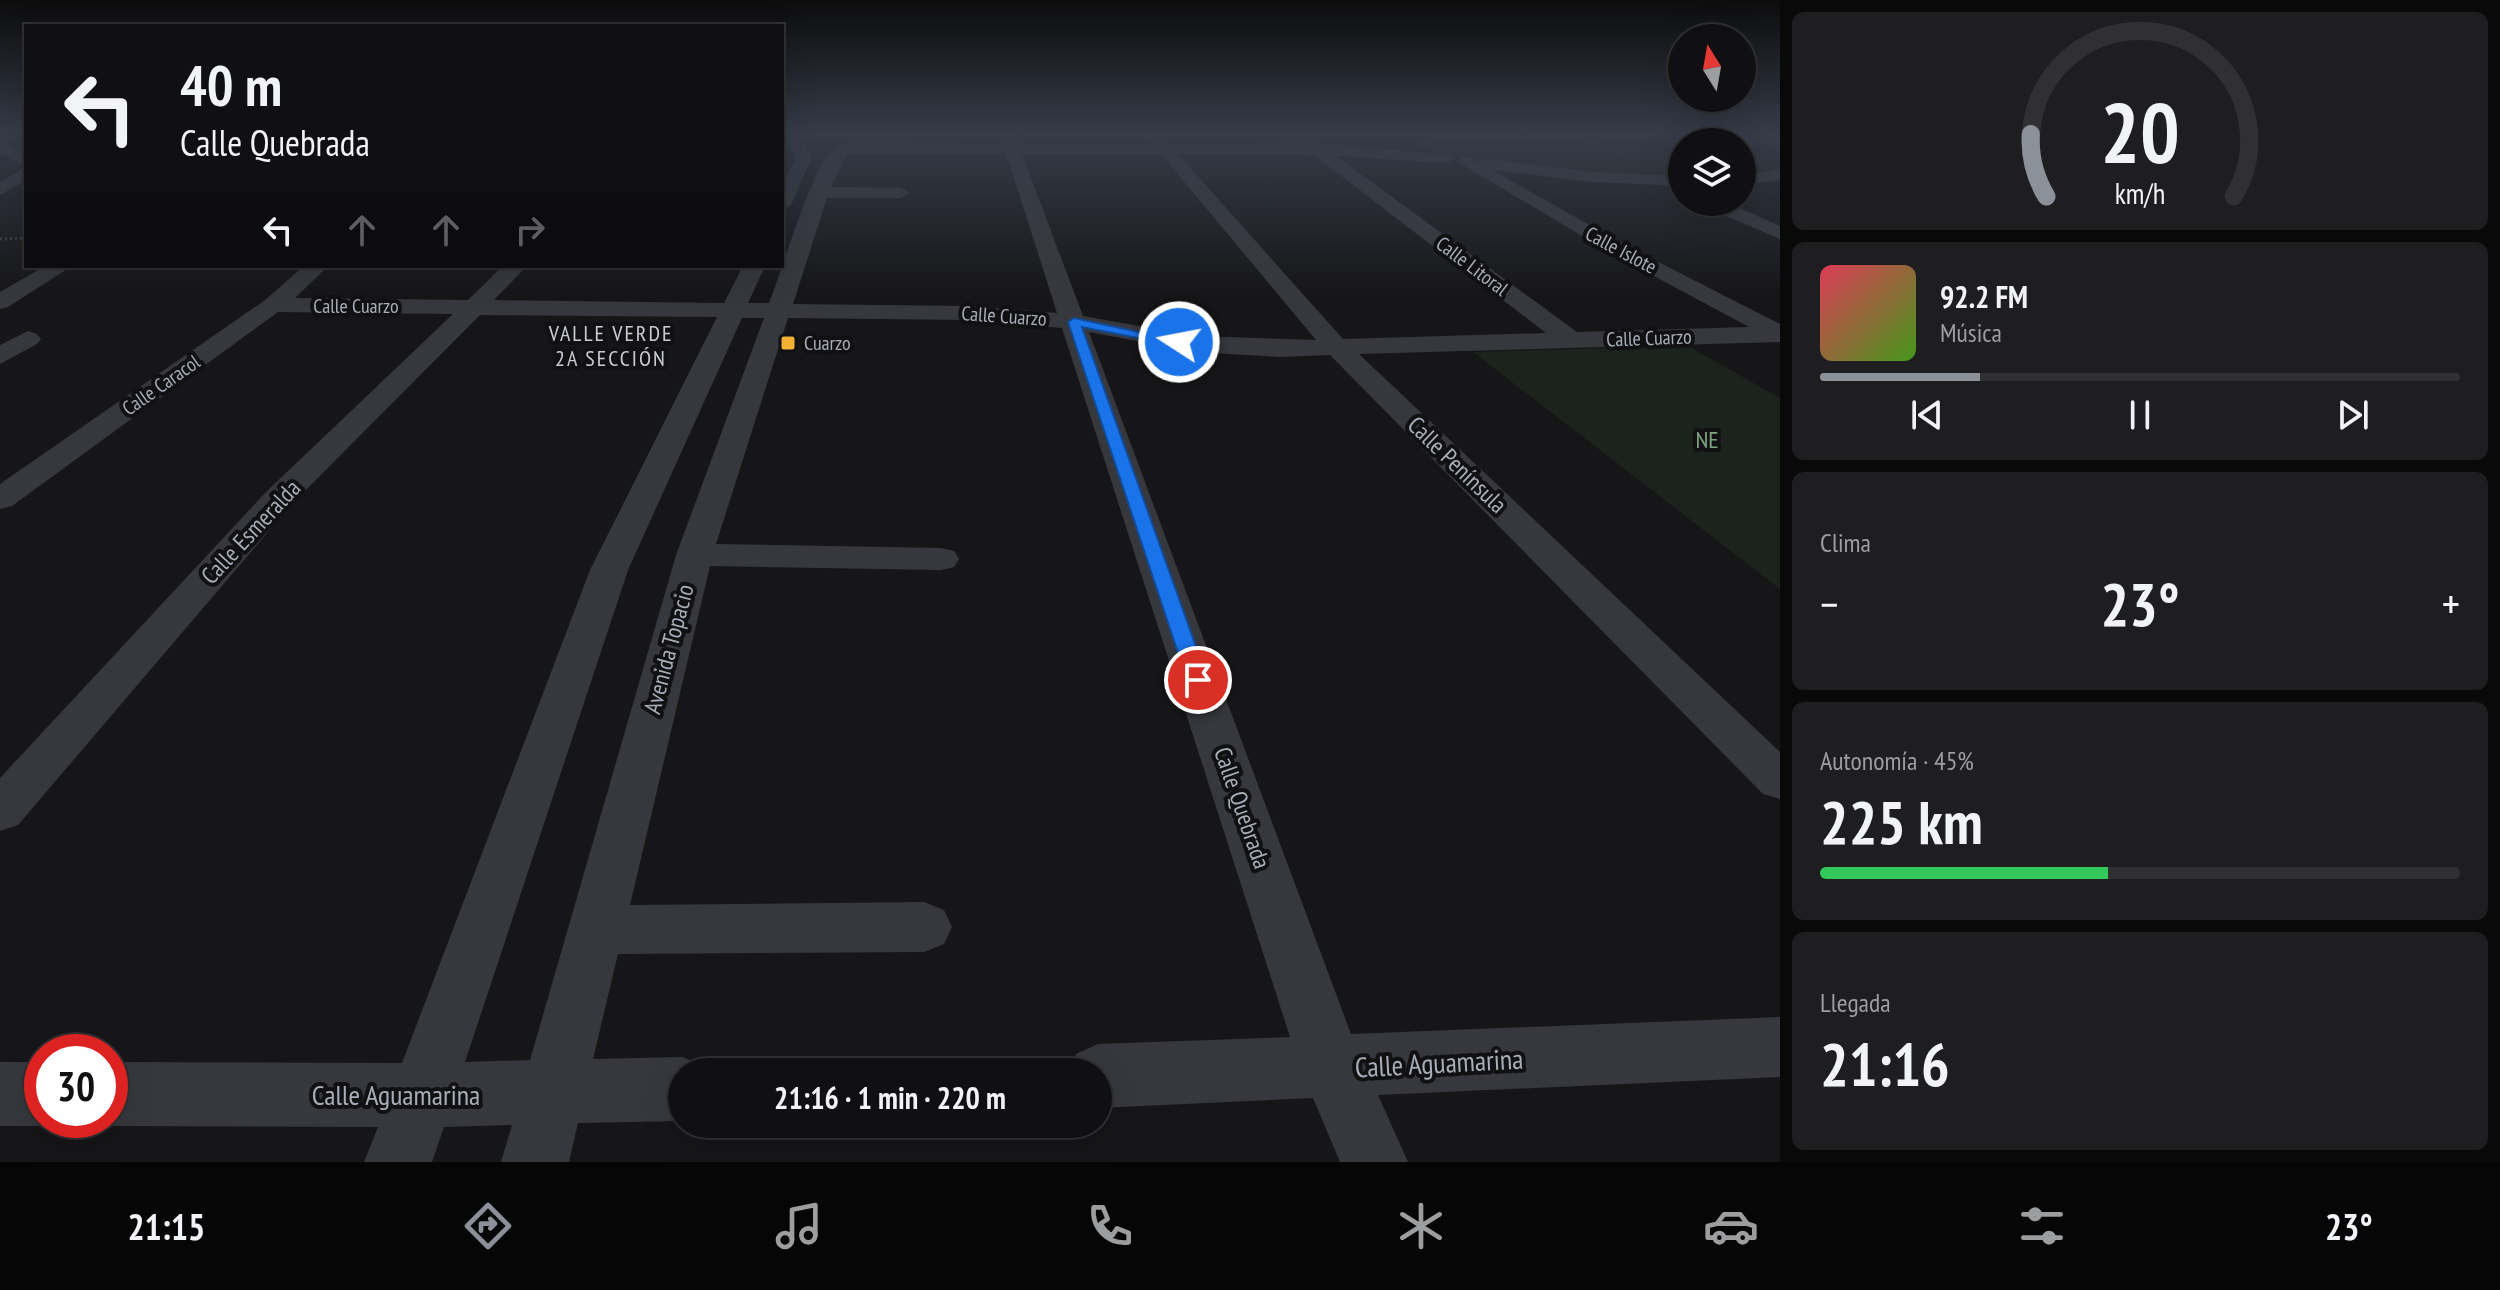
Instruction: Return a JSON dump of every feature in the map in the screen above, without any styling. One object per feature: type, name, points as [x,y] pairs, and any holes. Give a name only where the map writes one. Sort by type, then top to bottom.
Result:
[{"type":"street","name":"Calle Quebrada","points":[[1026,188],[1332,1068],[1374,1162]]},
{"type":"street","name":"Calle Península","points":[[1199,188],[1336,347],[1780,781]]},
{"type":"street","name":"Calle Litoral","points":[[1369,188],[1572,341]]},
{"type":"street","name":"Calle Islote","points":[[1507,188],[1780,334]]},
{"type":"street","points":[[801,198],[901,193]]},
{"type":"street","name":"Avenida Topacio","points":[[784,240],[801,198]]},
{"type":"street","points":[[1756,208],[1780,218]]},
{"type":"street","points":[[1742,216],[1780,233]]},
{"type":"street","points":[[0,302],[58,268]]},
{"type":"street","name":"Calle Caracol","points":[[0,499],[273,305],[315,268]]},
{"type":"street","name":"Calle Esmeralda","points":[[0,811],[279,498],[514,268]]},
{"type":"street","name":"Avenida Topacio","points":[[535,1162],[756,310],[754,268]]},
{"type":"street","name":"Avenida Topacio","points":[[398,1162],[609,570],[756,310],[773,268]]},
{"type":"street","name":"Calle Cuarzo","points":[[273,305],[967,313],[1074,322],[1195,344],[1280,349],[1780,334]]},
{"type":"street","points":[[0,356],[28,339]]},
{"type":"street","points":[[694,555],[941,559]]},
{"type":"street","points":[[596,930],[924,927]]},
{"type":"street","name":"Calle Aguamarina","points":[[1112,1076],[1780,1047]]},
{"type":"street","name":"Calle Aguamarina","points":[[128,1094],[553,1094],[668,1090]]},
{"type":"street","points":[[0,1094],[24,1094]]},
{"type":"path","points":[[0,239],[24,238]]},
{"type":"green space","name":"NE","points":[[1688,346],[1780,398],[1780,589],[1473,352]]},
{"type":"place","name":"Cuarzo","points":[[788,343]]},
{"type":"district","name":"VALLE VERDE 2A SECCIÓN","points":[[611,346]]},
{"type":"route","points":[[1179,342],[1074,322],[1198,680]]}]
